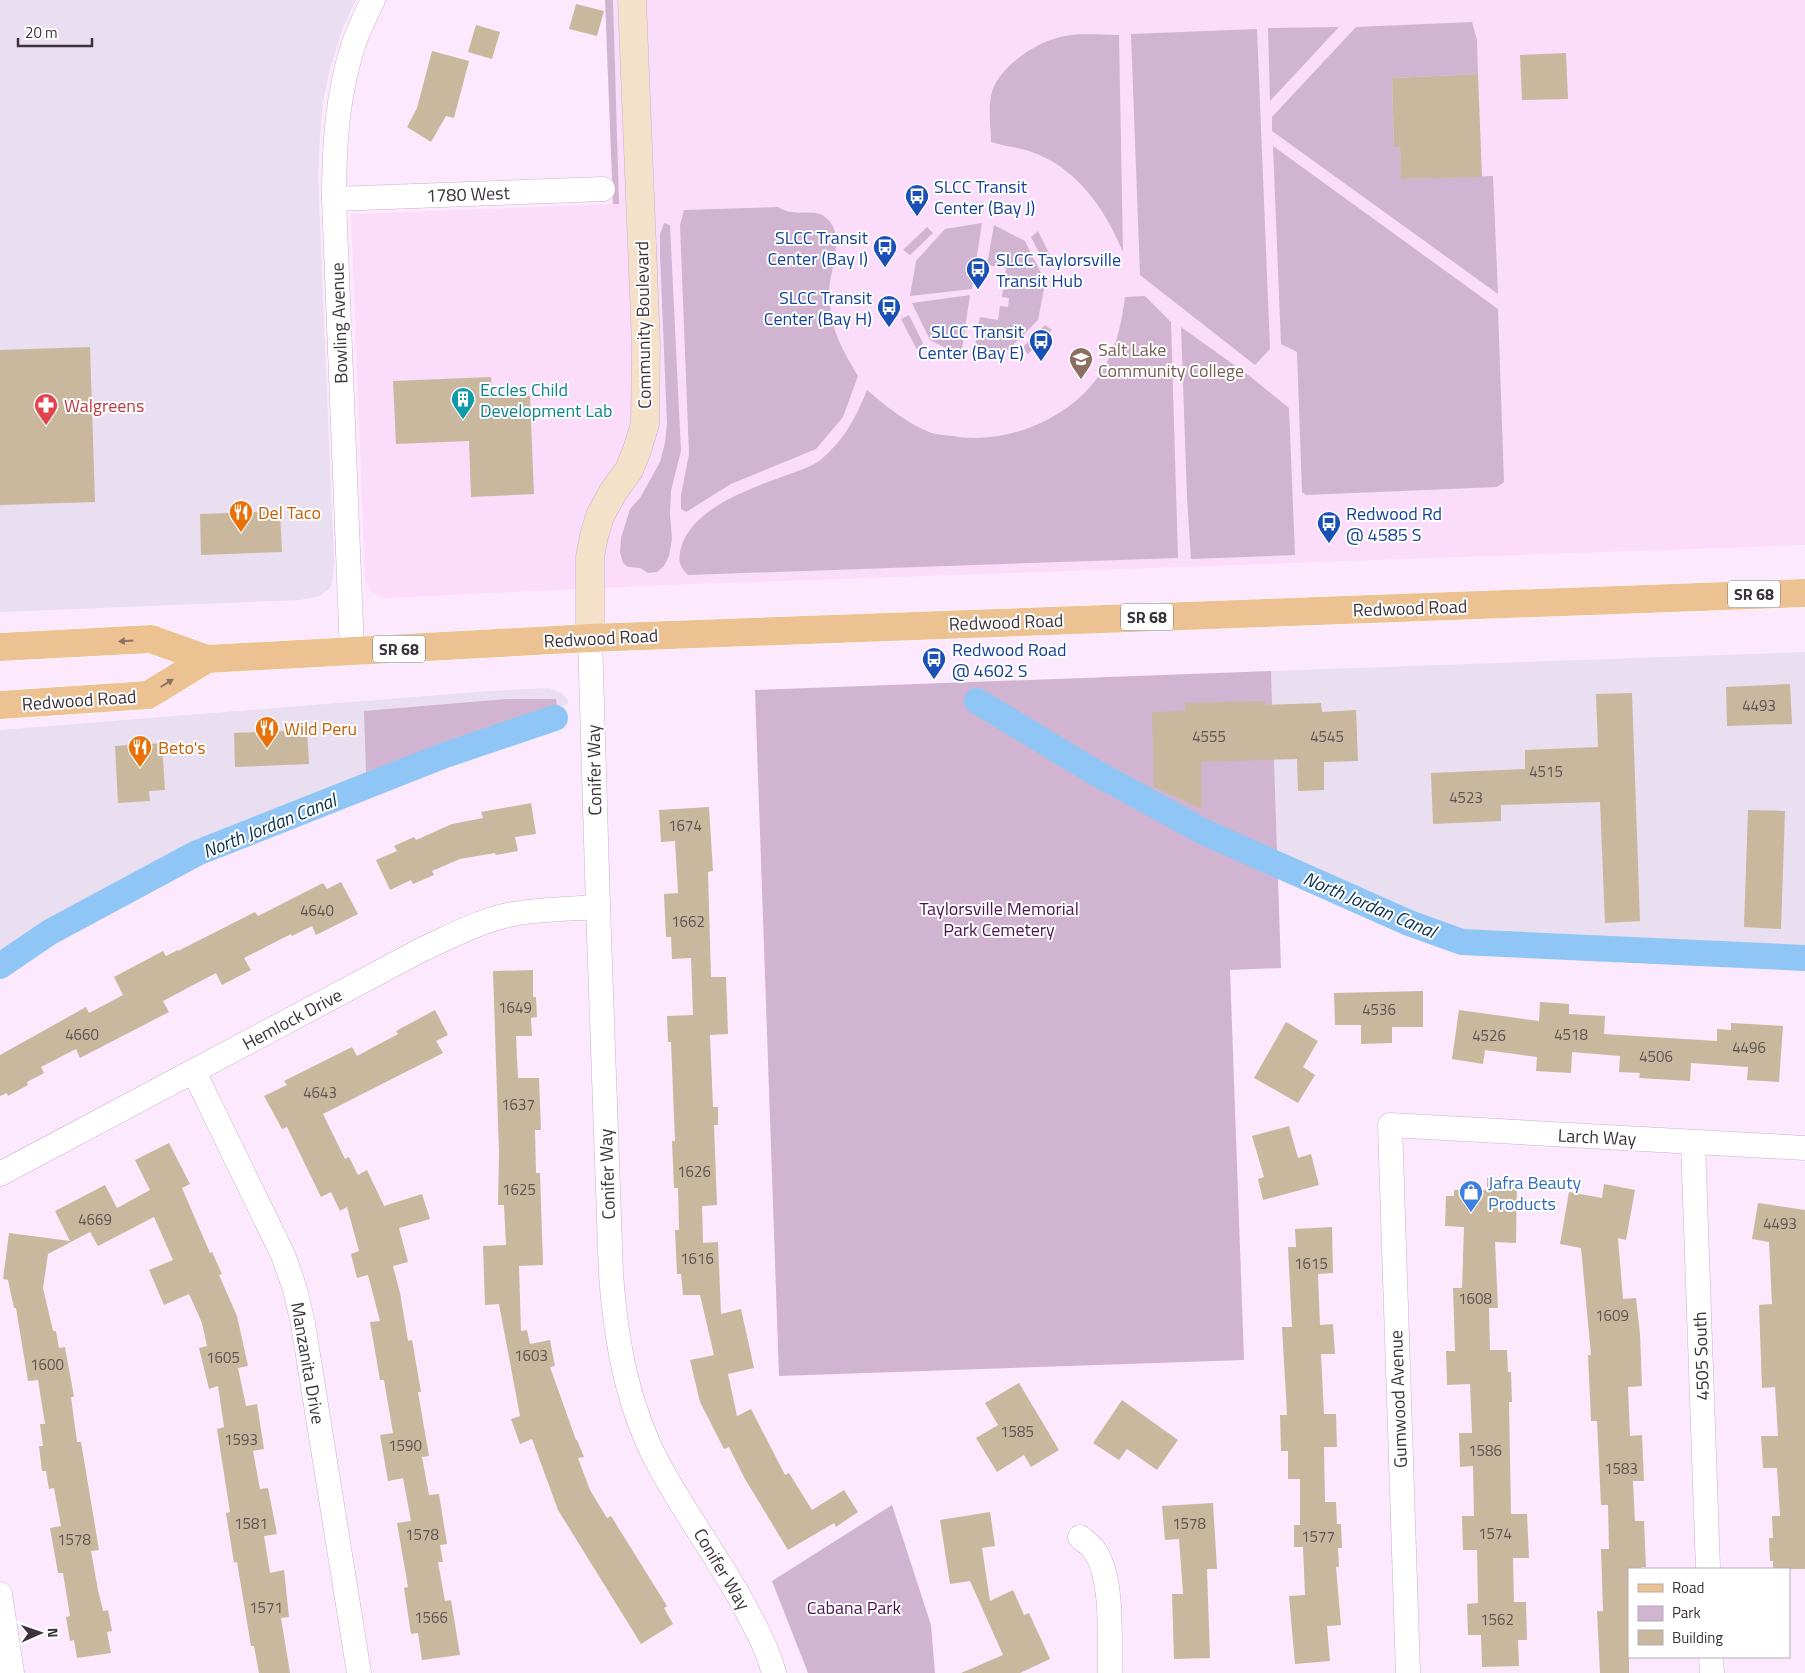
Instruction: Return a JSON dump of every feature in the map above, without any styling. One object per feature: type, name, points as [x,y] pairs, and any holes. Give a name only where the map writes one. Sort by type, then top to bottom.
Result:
[{"type":"main road","name":"Redwood Road","points":[[0,647],[151,639],[207,658],[352,652],[590,638],[1805,593]]},
{"type":"main road","name":"Redwood Road","points":[[0,705],[148,695],[207,658]]},
{"type":"street","name":"Bowling Avenue","points":[[352,652],[334,199],[334,146],[341,94],[353,45],[373,0]]},
{"type":"street","name":"Community Boulevard","points":[[590,638],[590,557],[594,536],[600,516],[629,470],[645,424],[646,344],[632,0]]},
{"type":"street","name":"1780 West","points":[[334,199],[603,189]]},
{"type":"street","name":"Conifer Way","points":[[590,638],[611,1274],[615,1324],[624,1371],[638,1421],[660,1467],[760,1634],[774,1673]]},
{"type":"street","name":"Hemlock Drive","points":[[0,1174],[423,949],[478,924],[511,914],[598,907]]},
{"type":"street","name":"Manzanita Drive","points":[[194,1072],[284,1255],[294,1289],[303,1324],[359,1673]]},
{"type":"street","name":"Larch Way","points":[[1390,1125],[1805,1148]]},
{"type":"street","name":"Gumwood Avenue","points":[[1390,1125],[1408,1673]]},
{"type":"street","name":"4505 South","points":[[1694,1142],[1708,1568]]},
{"type":"street","points":[[1080,1536],[1094,1549],[1103,1566],[1108,1595],[1110,1673]]},
{"type":"street","points":[[0,1594],[12,1673]]},
{"type":"street","points":[[1711,1658],[1712,1673]]},
{"type":"shaded area","points":[[0,0],[356,0],[342,30],[329,72],[323,102],[320,137],[318,175],[334,564],[330,588],[320,596],[300,600],[0,612]]},
{"type":"shaded area","name":"Salt Lake Community College","points":[[605,0],[1805,0],[1805,545],[666,585],[384,598],[372,593],[365,579],[351,214],[613,204]]},
{"type":"shaded area","points":[[1805,652],[1805,945],[1760,945],[1454,931],[1277,853],[1271,671]]},
{"type":"shaded area","points":[[549,688],[563,694],[569,703],[195,844],[51,921],[0,955],[0,730],[490,691]]},
{"type":"green space","points":[[605,0],[613,0],[619,204],[613,204]]},
{"type":"green space","points":[[1472,22],[1477,40],[1478,74],[1392,78],[1394,146],[1400,147],[1402,179],[1493,176],[1498,294],[1272,131],[1272,117],[1356,27]]},
{"type":"green space","points":[[1339,27],[1270,101],[1268,28]]},
{"type":"green space","points":[[1257,29],[1270,349],[1255,365],[1140,275],[1131,34]]},
{"type":"green space","points":[[1085,34],[1119,35],[1123,252],[1098,205],[1075,178],[1046,158],[1024,150],[991,142],[990,113],[991,96],[1001,75],[1009,66],[1031,49],[1065,36]]},
{"type":"green space","points":[[1273,146],[1498,309],[1504,482],[1497,487],[1306,495],[1302,492],[1297,352],[1281,344]]},
{"type":"green space","points":[[778,207],[790,212],[821,215],[831,223],[835,231],[836,248],[829,289],[831,313],[838,338],[858,376],[843,417],[816,449],[731,484],[686,512],[681,509],[681,495],[689,454],[680,225],[684,210]]},
{"type":"green space","points":[[664,223],[670,225],[681,451],[671,491],[672,539],[669,556],[664,566],[657,572],[648,573],[640,568],[628,567],[623,563],[620,552],[621,538],[630,509],[640,498],[660,462],[665,443],[667,424],[660,254],[660,234]]},
{"type":"green space","points":[[982,223],[972,289],[910,296],[916,261],[945,229]]},
{"type":"green space","points":[[994,225],[1025,241],[1043,277],[1004,283],[1006,268],[987,265]]},
{"type":"green space","points":[[927,227],[933,233],[910,255],[903,250]]},
{"type":"green space","points":[[1038,231],[1053,261],[1045,265],[1031,237]]},
{"type":"green space","points":[[1045,284],[1038,320],[1008,350],[973,356],[980,317],[998,320],[1000,306],[1008,307],[1009,298],[1002,297],[1003,290]]},
{"type":"green space","points":[[970,295],[961,356],[930,340],[912,303]]},
{"type":"green space","points":[[1145,296],[1171,322],[1178,558],[688,575],[681,566],[681,548],[687,534],[696,522],[723,502],[739,494],[806,468],[819,461],[842,438],[867,390],[904,419],[932,433],[974,438],[1019,431],[1041,423],[1061,412],[1079,398],[1095,381],[1114,346],[1125,297]]},
{"type":"green space","points":[[909,315],[923,343],[917,350],[901,319]]},
{"type":"green space","points":[[1045,325],[1052,330],[1028,354],[1022,348]]},
{"type":"green space","points":[[1181,327],[1251,377],[1289,408],[1295,555],[1191,559]]},
{"type":"green space","name":"Taylorsville Memorial Park Cemetery","points":[[1271,671],[1281,968],[1230,970],[1244,1360],[779,1376],[755,690]]},
{"type":"green space","points":[[507,699],[556,699],[557,707],[366,772],[364,711]]},
{"type":"green space","name":"Cabana Park","points":[[892,1505],[931,1625],[935,1673],[808,1673],[772,1581]]},
{"type":"building","points":[[576,4],[604,11],[597,36],[569,29]]},
{"type":"building","points":[[476,25],[500,32],[492,59],[468,52]]},
{"type":"building","points":[[432,51],[469,61],[454,118],[446,116],[431,142],[407,127],[417,108]]},
{"type":"building","points":[[1566,53],[1568,99],[1522,100],[1520,55]]},
{"type":"building","points":[[1478,74],[1482,177],[1401,179],[1400,147],[1394,147],[1392,78]]},
{"type":"building","name":"Walgreens","points":[[90,347],[95,502],[0,505],[0,350]]},
{"type":"building","name":"Eccles Child Development Lab","points":[[491,377],[492,398],[530,396],[534,494],[471,497],[469,441],[396,444],[393,381]]},
{"type":"building","name":"Del Taco","points":[[280,511],[282,552],[201,555],[200,514]]},
{"type":"building","points":[[1790,684],[1792,724],[1727,726],[1726,687]]},
{"type":"building","points":[[1632,693],[1640,921],[1605,923],[1600,802],[1501,805],[1501,821],[1433,824],[1431,773],[1525,769],[1525,750],[1598,747],[1596,694]]},
{"type":"building","points":[[1265,701],[1265,705],[1321,703],[1322,712],[1356,710],[1358,761],[1324,762],[1324,790],[1298,791],[1297,759],[1201,762],[1202,809],[1154,787],[1152,712],[1185,711],[1185,703]]},
{"type":"building","points":[[307,730],[309,764],[235,767],[234,733]]},
{"type":"building","name":"Beto's","points":[[162,743],[165,790],[149,791],[150,801],[118,803],[115,746]]},
{"type":"building","points":[[531,803],[536,834],[515,837],[518,851],[460,859],[432,871],[434,875],[413,884],[411,880],[390,890],[376,860],[397,851],[394,846],[414,837],[416,840],[452,824],[483,818],[481,812]]},
{"type":"building","points":[[709,807],[713,871],[708,872],[711,977],[726,977],[728,1034],[710,1035],[713,1107],[718,1107],[718,1125],[714,1125],[717,1205],[702,1206],[703,1243],[718,1242],[721,1314],[741,1309],[754,1368],[728,1374],[737,1416],[751,1409],[785,1475],[789,1473],[812,1510],[844,1490],[858,1512],[836,1527],[834,1523],[788,1550],[745,1479],[729,1447],[724,1449],[700,1402],[690,1360],[714,1355],[700,1295],[683,1295],[681,1274],[677,1274],[675,1230],[679,1230],[678,1188],[674,1188],[672,1141],[675,1141],[671,1042],[668,1042],[667,1016],[693,1015],[691,958],[672,959],[671,937],[666,937],[664,894],[678,893],[675,841],[661,842],[659,810]]},
{"type":"building","points":[[1748,810],[1785,811],[1781,929],[1744,927]]},
{"type":"building","points":[[341,882],[358,914],[316,935],[312,926],[292,936],[291,934],[244,958],[251,970],[222,985],[216,973],[163,1001],[169,1012],[80,1058],[76,1049],[41,1067],[44,1073],[27,1082],[28,1085],[8,1096],[7,1093],[0,1096],[0,1055],[86,1007],[89,1013],[123,995],[114,977],[163,951],[166,956],[178,951],[255,912],[258,916],[323,883],[327,889]]},
{"type":"building","points":[[533,970],[533,997],[536,997],[537,1017],[531,1018],[532,1036],[516,1036],[518,1078],[539,1078],[541,1130],[535,1130],[536,1173],[540,1173],[543,1265],[519,1266],[521,1331],[527,1330],[530,1344],[550,1340],[555,1366],[550,1367],[584,1457],[578,1458],[590,1490],[607,1518],[611,1516],[667,1606],[664,1608],[673,1624],[641,1644],[558,1510],[532,1439],[520,1444],[511,1419],[520,1416],[499,1304],[485,1305],[483,1246],[506,1245],[504,1205],[498,1205],[499,1152],[493,971]]},
{"type":"building","points":[[1423,991],[1423,1027],[1392,1027],[1392,1043],[1361,1044],[1361,1025],[1335,1025],[1334,993]]},
{"type":"building","points":[[1540,1002],[1569,1004],[1569,1014],[1605,1016],[1604,1034],[1717,1041],[1717,1029],[1731,1030],[1731,1023],[1783,1026],[1779,1082],[1747,1080],[1748,1067],[1691,1063],[1690,1081],[1639,1078],[1640,1073],[1619,1072],[1620,1056],[1572,1052],[1571,1073],[1536,1071],[1537,1057],[1485,1050],[1483,1064],[1452,1059],[1459,1010],[1539,1021]]},
{"type":"building","points":[[435,1010],[448,1035],[436,1041],[443,1053],[323,1114],[345,1159],[349,1157],[358,1175],[367,1170],[384,1206],[422,1194],[430,1219],[399,1228],[408,1262],[393,1266],[400,1293],[408,1341],[412,1340],[421,1392],[418,1392],[429,1456],[422,1457],[429,1495],[439,1494],[447,1544],[440,1545],[443,1562],[438,1562],[445,1601],[451,1600],[460,1655],[422,1660],[418,1633],[411,1634],[404,1588],[408,1587],[397,1523],[411,1521],[403,1478],[388,1481],[380,1435],[393,1433],[384,1380],[380,1380],[370,1322],[380,1321],[368,1275],[357,1278],[351,1254],[359,1251],[347,1207],[340,1211],[331,1192],[321,1197],[287,1127],[282,1129],[264,1096],[287,1085],[284,1081],[352,1047],[357,1056],[398,1034],[396,1031]]},
{"type":"building","points":[[1286,1022],[1318,1041],[1303,1067],[1315,1075],[1298,1103],[1254,1078]]},
{"type":"building","points":[[1289,1126],[1298,1158],[1311,1154],[1319,1185],[1263,1200],[1258,1179],[1264,1177],[1252,1136]]},
{"type":"building","points":[[169,1143],[190,1184],[182,1188],[210,1253],[212,1252],[222,1274],[219,1275],[237,1316],[248,1366],[238,1368],[246,1406],[257,1404],[264,1449],[253,1451],[260,1489],[268,1488],[277,1534],[264,1536],[270,1573],[284,1570],[289,1617],[281,1618],[290,1673],[259,1673],[254,1646],[251,1646],[237,1562],[234,1563],[226,1513],[230,1512],[217,1429],[224,1427],[218,1386],[209,1389],[199,1348],[207,1346],[202,1323],[189,1294],[164,1305],[149,1270],[173,1260],[154,1217],[98,1246],[90,1232],[48,1254],[43,1288],[59,1348],[65,1347],[74,1397],[71,1397],[77,1442],[81,1442],[99,1550],[91,1551],[103,1611],[108,1610],[112,1631],[107,1632],[111,1653],[77,1658],[74,1640],[70,1641],[66,1617],[70,1616],[63,1573],[58,1573],[50,1528],[61,1526],[54,1488],[49,1489],[46,1471],[42,1471],[39,1446],[43,1446],[40,1424],[45,1424],[38,1380],[28,1381],[16,1308],[14,1308],[8,1280],[3,1279],[9,1233],[70,1241],[55,1211],[105,1185],[117,1208],[150,1190],[135,1160]]},
{"type":"building","points":[[1487,1178],[1517,1179],[1516,1243],[1495,1242],[1498,1308],[1489,1308],[1490,1350],[1507,1350],[1508,1372],[1511,1372],[1512,1402],[1509,1402],[1511,1514],[1527,1514],[1529,1558],[1513,1558],[1514,1602],[1526,1602],[1527,1640],[1518,1640],[1519,1666],[1482,1667],[1481,1635],[1468,1635],[1467,1604],[1478,1603],[1477,1550],[1463,1550],[1462,1516],[1474,1516],[1473,1466],[1460,1467],[1459,1433],[1472,1433],[1470,1384],[1447,1385],[1446,1351],[1455,1351],[1453,1288],[1462,1288],[1464,1227],[1445,1226],[1446,1196],[1454,1196],[1454,1190],[1487,1190]]},
{"type":"building","points":[[1604,1184],[1635,1190],[1626,1240],[1618,1238],[1623,1299],[1636,1298],[1640,1334],[1642,1386],[1628,1387],[1630,1436],[1642,1435],[1644,1481],[1633,1481],[1635,1521],[1644,1521],[1646,1567],[1628,1568],[1629,1673],[1600,1673],[1597,1611],[1603,1611],[1601,1549],[1609,1549],[1608,1505],[1601,1505],[1597,1421],[1591,1421],[1588,1355],[1591,1355],[1581,1248],[1560,1244],[1569,1192],[1602,1198]]},
{"type":"building","points":[[1758,1203],[1805,1210],[1805,1569],[1773,1568],[1773,1561],[1770,1561],[1769,1538],[1773,1538],[1772,1516],[1780,1516],[1777,1468],[1763,1468],[1761,1436],[1778,1436],[1775,1387],[1762,1388],[1759,1305],[1772,1304],[1769,1242],[1752,1239]]},
{"type":"building","points":[[1332,1227],[1333,1273],[1318,1274],[1320,1325],[1333,1324],[1335,1354],[1321,1354],[1324,1414],[1336,1414],[1337,1447],[1324,1447],[1325,1502],[1336,1502],[1337,1524],[1341,1524],[1342,1548],[1338,1548],[1339,1567],[1336,1567],[1341,1625],[1327,1626],[1330,1661],[1295,1664],[1289,1596],[1305,1595],[1303,1547],[1294,1547],[1294,1525],[1300,1525],[1300,1479],[1288,1479],[1288,1451],[1281,1451],[1280,1415],[1287,1415],[1282,1327],[1292,1327],[1288,1247],[1296,1247],[1295,1229]]},
{"type":"building","points":[[1019,1383],[1059,1450],[1031,1467],[1024,1455],[997,1472],[976,1438],[998,1425],[985,1403]]},
{"type":"building","points":[[1122,1400],[1178,1440],[1157,1470],[1127,1449],[1119,1460],[1093,1443]]},
{"type":"building","points":[[1213,1503],[1217,1569],[1207,1569],[1210,1658],[1174,1659],[1172,1594],[1183,1594],[1179,1539],[1165,1540],[1162,1506]]},
{"type":"building","points":[[990,1512],[995,1546],[982,1548],[990,1601],[1013,1590],[1024,1615],[1029,1613],[1050,1659],[1020,1673],[961,1673],[1003,1655],[970,1581],[950,1584],[940,1520]]},
{"type":"waterway","name":"North Jordan Canal","points":[[977,701],[1091,770],[1204,832],[1409,923],[1462,942],[1805,958]]},
{"type":"waterway","name":"North Jordan Canal","points":[[0,966],[50,932],[197,853],[445,755],[555,718]]},
{"type":"place","name":"SLCC Transit Center (Bay J)","points":[[917,217]]},
{"type":"place","name":"SLCC Transit Center (Bay I)","points":[[885,268]]},
{"type":"place","name":"SLCC Taylorsville Transit Hub","points":[[978,290]]},
{"type":"place","name":"SLCC Transit Center (Bay H)","points":[[889,328]]},
{"type":"place","name":"SLCC Transit Center (Bay E)","points":[[1041,362]]},
{"type":"place","name":"Salt Lake Community College","points":[[1081,380]]},
{"type":"place","name":"Eccles Child Development Lab","points":[[463,420]]},
{"type":"place","name":"Walgreens","points":[[46,426]]},
{"type":"place","name":"Del Taco","points":[[241,533]]},
{"type":"place","name":"Redwood Rd @ 4585 S","points":[[1329,544]]},
{"type":"place","name":"Redwood Road @ 4602 S","points":[[934,680]]},
{"type":"place","name":"Wild Peru","points":[[267,749]]},
{"type":"place","name":"Beto's","points":[[140,768]]},
{"type":"place","name":"Jafra Beauty Products","points":[[1471,1213]]}]
